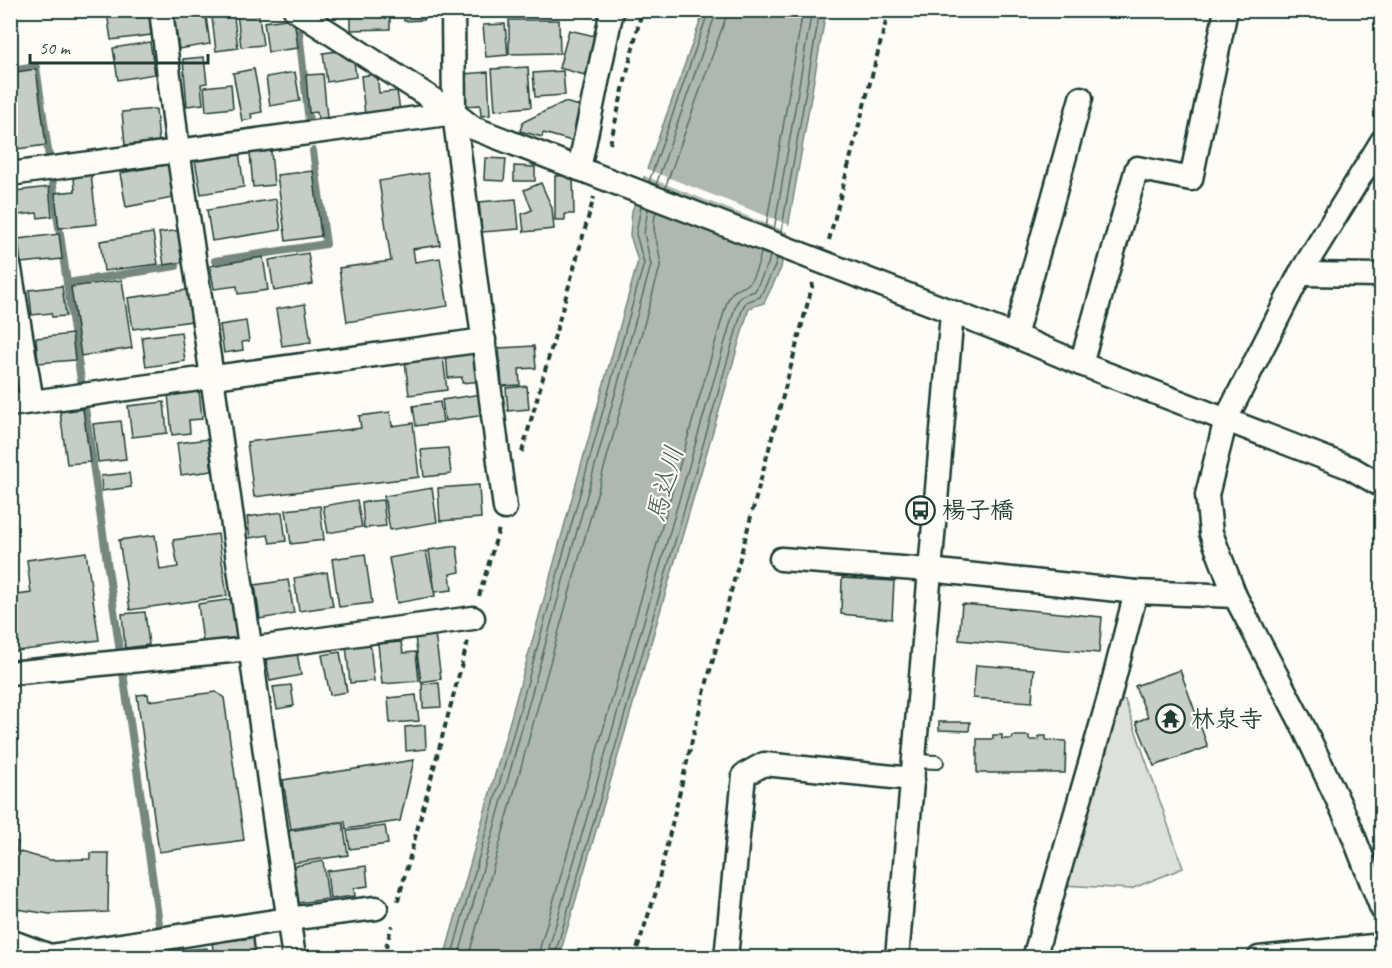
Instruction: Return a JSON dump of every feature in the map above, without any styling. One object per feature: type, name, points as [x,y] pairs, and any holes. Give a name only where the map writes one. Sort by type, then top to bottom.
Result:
[{"type":"street","points":[[161,10],[178,150],[294,957]]},
{"type":"street","points":[[295,10],[454,113],[473,128],[819,260],[1351,468],[1382,486]]},
{"type":"street","points":[[453,10],[454,113],[505,508]]},
{"type":"street","points":[[589,173],[612,10]]},
{"type":"street","points":[[1081,364],[1137,168],[1191,179],[1226,10]]},
{"type":"street","points":[[1015,336],[1081,98]]},
{"type":"street","points":[[10,174],[454,113]]},
{"type":"street","points":[[1382,141],[1300,274],[1226,419],[1207,495],[1211,533],[1235,596],[1330,783],[1382,909]]},
{"type":"street","points":[[10,269],[21,404],[484,340]]},
{"type":"street","points":[[1300,274],[1382,275]]},
{"type":"street","points":[[897,957],[952,313]]},
{"type":"street","points":[[781,559],[929,570],[1136,592],[1235,596]]},
{"type":"street","points":[[1034,957],[1109,698],[1136,592]]},
{"type":"street","points":[[10,673],[250,649],[473,618]]},
{"type":"street","points":[[726,957],[744,775],[764,764],[914,770]]},
{"type":"street","points":[[10,941],[46,957],[172,936],[376,908]]},
{"type":"street","points":[[1259,957],[1382,945]]},
{"type":"lane","points":[[914,770],[937,762]]},
{"type":"path","points":[[634,957],[655,895],[698,716],[819,260],[889,10]]},
{"type":"shaded area","points":[[1109,698],[1125,700],[1183,868],[1131,889],[1063,885]]},
{"type":"water","name":"馬込川","points":[[704,11],[826,11],[781,268],[764,303],[749,308],[559,957],[444,958],[638,261],[630,235],[632,211]]},
{"type":"pier","points":[[644,168],[792,226],[790,233],[642,175]]},
{"type":"building","points":[[133,10],[134,18],[149,16],[151,35],[111,40],[107,12]]},
{"type":"building","points":[[205,10],[210,44],[179,49],[173,14]]},
{"type":"building","points":[[211,10],[233,10],[238,48],[216,51]]},
{"type":"building","points":[[258,10],[263,45],[241,47],[237,13]]},
{"type":"building","points":[[351,10],[390,10],[390,29],[351,30]]},
{"type":"building","points":[[395,10],[424,10],[424,20],[404,21],[404,14],[395,15]]},
{"type":"building","points":[[294,18],[298,48],[268,52],[264,22]]},
{"type":"building","points":[[509,20],[559,20],[560,53],[509,54]]},
{"type":"building","points":[[505,24],[508,55],[486,57],[483,25]]},
{"type":"building","points":[[569,30],[595,36],[585,75],[559,68]]},
{"type":"building","points":[[150,42],[155,74],[118,80],[113,48]]},
{"type":"building","points":[[339,51],[354,61],[356,77],[327,82],[323,53]]},
{"type":"building","points":[[204,57],[207,83],[201,84],[203,104],[187,106],[183,59]]},
{"type":"building","points":[[528,67],[531,107],[495,110],[492,69]]},
{"type":"building","points":[[36,69],[46,145],[10,150],[10,73]]},
{"type":"building","points":[[254,69],[262,112],[251,114],[252,119],[242,121],[233,73]]},
{"type":"building","points":[[563,71],[565,95],[535,97],[533,73]]},
{"type":"building","points":[[295,72],[300,101],[270,106],[266,77]]},
{"type":"building","points":[[488,72],[490,115],[481,116],[480,105],[465,106],[463,74]]},
{"type":"building","points":[[323,74],[327,118],[318,119],[317,112],[309,113],[306,75]]},
{"type":"building","points":[[377,74],[379,93],[397,91],[400,111],[365,115],[361,76]]},
{"type":"building","points":[[231,84],[233,108],[206,111],[204,87]]},
{"type":"building","points":[[564,102],[580,106],[572,141],[543,133],[542,137],[520,131],[523,122]]},
{"type":"building","points":[[156,109],[159,142],[125,145],[122,112]]},
{"type":"building","points":[[271,151],[274,185],[253,187],[250,153]]},
{"type":"building","points":[[239,152],[244,187],[201,194],[195,160]]},
{"type":"building","points":[[485,158],[506,159],[504,181],[484,180]]},
{"type":"building","points":[[172,164],[178,197],[126,207],[120,173]]},
{"type":"building","points":[[514,166],[535,167],[535,181],[514,181]]},
{"type":"building","points":[[313,171],[321,236],[286,241],[277,175]]},
{"type":"building","points":[[428,173],[440,245],[413,249],[415,262],[440,258],[448,306],[347,322],[339,268],[391,261],[379,181]]},
{"type":"building","points":[[91,175],[97,224],[59,228],[55,193],[75,191],[74,177]]},
{"type":"building","points":[[573,175],[574,214],[565,214],[565,220],[555,220],[555,176]]},
{"type":"building","points":[[541,183],[552,208],[554,229],[524,232],[522,214],[532,210],[524,190]]},
{"type":"building","points":[[49,187],[52,216],[38,218],[37,213],[18,215],[15,191]]},
{"type":"building","points":[[276,199],[281,230],[212,241],[207,210]]},
{"type":"building","points":[[516,199],[519,229],[482,232],[479,202]]},
{"type":"building","points":[[180,230],[184,262],[164,265],[159,233]]},
{"type":"building","points":[[153,233],[158,264],[104,271],[100,241]]},
{"type":"building","points":[[59,234],[62,259],[21,263],[18,239]]},
{"type":"building","points":[[308,253],[313,284],[274,291],[269,260]]},
{"type":"building","points":[[263,257],[268,290],[238,294],[237,286],[214,289],[210,266]]},
{"type":"building","points":[[122,280],[132,348],[81,356],[71,287]]},
{"type":"building","points":[[62,286],[66,316],[52,317],[51,313],[32,315],[29,290]]},
{"type":"building","points":[[187,290],[192,321],[133,329],[128,298]]},
{"type":"building","points":[[305,304],[311,342],[282,346],[276,309]]},
{"type":"building","points":[[246,321],[249,341],[242,342],[243,350],[224,353],[220,325]]},
{"type":"building","points":[[181,332],[185,361],[146,367],[142,337]]},
{"type":"building","points":[[72,334],[75,360],[38,363],[36,338]]},
{"type":"building","points":[[534,346],[536,368],[519,369],[520,385],[502,386],[499,348]]},
{"type":"building","points":[[480,352],[482,381],[462,383],[462,377],[448,378],[446,353]]},
{"type":"building","points":[[443,357],[447,390],[409,395],[405,361]]},
{"type":"building","points":[[527,386],[529,409],[508,411],[506,388]]},
{"type":"building","points":[[199,390],[202,419],[189,420],[190,433],[172,435],[168,394]]},
{"type":"building","points":[[481,394],[484,415],[445,421],[442,400]]},
{"type":"building","points":[[164,402],[167,433],[132,437],[128,406]]},
{"type":"building","points":[[440,402],[443,422],[416,426],[413,406]]},
{"type":"building","points":[[83,409],[90,462],[67,464],[60,412]]},
{"type":"building","points":[[390,412],[392,426],[413,423],[419,477],[254,497],[247,442],[361,428],[359,416]]},
{"type":"building","points":[[121,421],[126,459],[98,462],[93,424]]},
{"type":"building","points":[[208,439],[212,471],[181,475],[177,443]]},
{"type":"building","points":[[448,448],[451,474],[424,477],[421,450]]},
{"type":"building","points":[[129,473],[131,487],[102,491],[101,476]]},
{"type":"building","points":[[479,485],[481,518],[440,521],[438,488]]},
{"type":"building","points":[[432,488],[437,522],[390,530],[384,496]]},
{"type":"building","points":[[357,500],[362,527],[328,533],[323,506]]},
{"type":"building","points":[[383,500],[386,526],[364,528],[362,502]]},
{"type":"building","points":[[320,506],[324,540],[291,544],[286,510]]},
{"type":"building","points":[[282,512],[286,541],[270,543],[268,535],[250,538],[247,517]]},
{"type":"building","points":[[218,534],[227,596],[130,610],[119,540],[155,535],[160,570],[178,567],[173,540]]},
{"type":"building","points":[[457,546],[460,572],[450,574],[452,590],[435,592],[429,550]]},
{"type":"building","points":[[426,551],[435,596],[397,603],[389,558]]},
{"type":"building","points":[[86,552],[99,640],[10,652],[10,596],[31,593],[27,560]]},
{"type":"building","points":[[365,554],[372,603],[339,607],[332,559]]},
{"type":"building","points":[[327,572],[333,606],[299,611],[294,578]]},
{"type":"building","points":[[842,578],[894,581],[892,619],[841,614]]},
{"type":"building","points":[[288,580],[294,613],[260,619],[255,585]]},
{"type":"building","points":[[233,599],[239,637],[203,642],[198,604]]},
{"type":"building","points":[[962,604],[1102,617],[1099,653],[959,640]]},
{"type":"building","points":[[145,612],[149,645],[125,648],[122,614]]},
{"type":"building","points":[[435,634],[441,679],[421,682],[415,637]]},
{"type":"building","points":[[401,642],[403,653],[416,652],[419,681],[382,684],[378,644]]},
{"type":"building","points":[[370,643],[374,681],[350,683],[346,645]]},
{"type":"building","points":[[340,652],[347,692],[330,695],[322,655]]},
{"type":"building","points":[[297,653],[301,675],[270,681],[266,659]]},
{"type":"building","points":[[976,665],[1034,669],[1032,702],[973,698]]},
{"type":"building","name":"林泉寺","points":[[1180,670],[1208,747],[1154,766],[1136,722],[1148,717],[1135,686]]},
{"type":"building","points":[[439,683],[441,707],[423,708],[422,684]]},
{"type":"building","points":[[291,685],[294,706],[277,709],[273,687]]},
{"type":"building","points":[[216,692],[224,698],[244,840],[159,852],[137,695],[148,694],[149,701]]},
{"type":"building","points":[[416,695],[419,721],[390,723],[388,698]]},
{"type":"building","points":[[939,722],[970,722],[969,731],[939,730]]},
{"type":"building","points":[[425,725],[426,749],[406,751],[405,727]]},
{"type":"building","points":[[993,735],[1002,735],[1002,739],[1029,736],[1029,740],[1038,740],[1039,736],[1046,736],[1046,740],[1066,741],[1065,773],[977,773],[977,739],[993,739]]},
{"type":"building","points":[[414,760],[400,821],[346,829],[345,821],[291,829],[283,780]]},
{"type":"building","points":[[343,823],[348,855],[293,863],[288,831]]},
{"type":"building","points":[[385,826],[388,844],[350,849],[347,831]]},
{"type":"building","points":[[10,840],[18,842],[16,851],[50,860],[90,859],[90,853],[109,853],[108,912],[50,914],[10,908]]},
{"type":"building","points":[[323,861],[328,899],[298,903],[293,866]]},
{"type":"building","points":[[366,866],[368,886],[354,888],[355,896],[330,899],[327,871]]},
{"type":"building","points":[[253,938],[255,958],[214,958],[212,942]]},
{"type":"building","points":[[207,948],[208,958],[174,958],[173,951]]},
{"type":"waterway","points":[[299,32],[309,122]]},
{"type":"waterway","points":[[10,71],[36,67],[164,958]]},
{"type":"waterway","points":[[215,261],[326,244],[313,151]]},
{"type":"waterway","points":[[67,283],[176,266]]},
{"type":"place","name":"楊子橋","points":[[921,510]]},
{"type":"place","name":"林泉寺","points":[[1170,719]]}]
